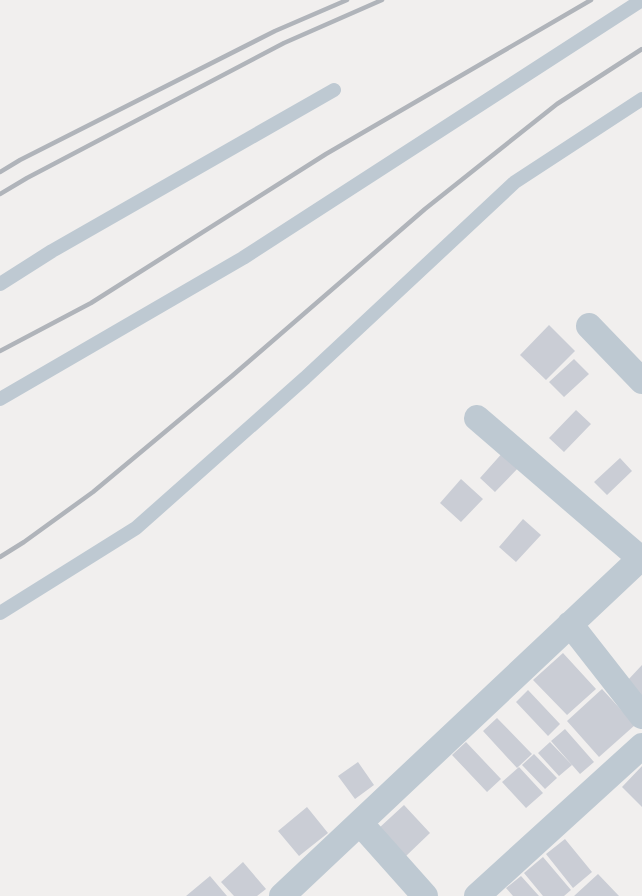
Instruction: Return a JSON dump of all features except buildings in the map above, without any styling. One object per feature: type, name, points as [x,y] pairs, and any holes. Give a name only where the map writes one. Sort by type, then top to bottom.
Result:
[{"type":"street","points":[[589,326],[642,381]]},
{"type":"street","points":[[282,896],[642,559],[477,418]]},
{"type":"street","points":[[570,624],[642,716]]},
{"type":"street","points":[[477,896],[642,746]]},
{"type":"street","points":[[360,823],[425,896]]},
{"type":"lane","points":[[0,399],[243,258],[642,0]]},
{"type":"lane","points":[[0,284],[52,250],[334,90]]},
{"type":"lane","points":[[0,612],[136,528],[305,378],[515,182],[642,99]]},
{"type":"railway","points":[[0,172],[275,31],[347,0]]},
{"type":"railway","points":[[0,194],[284,43],[382,0]]},
{"type":"railway","points":[[0,351],[91,303],[326,154],[591,0]]},
{"type":"railway","points":[[0,557],[93,492],[232,376],[425,209],[557,104],[642,49]]}]
